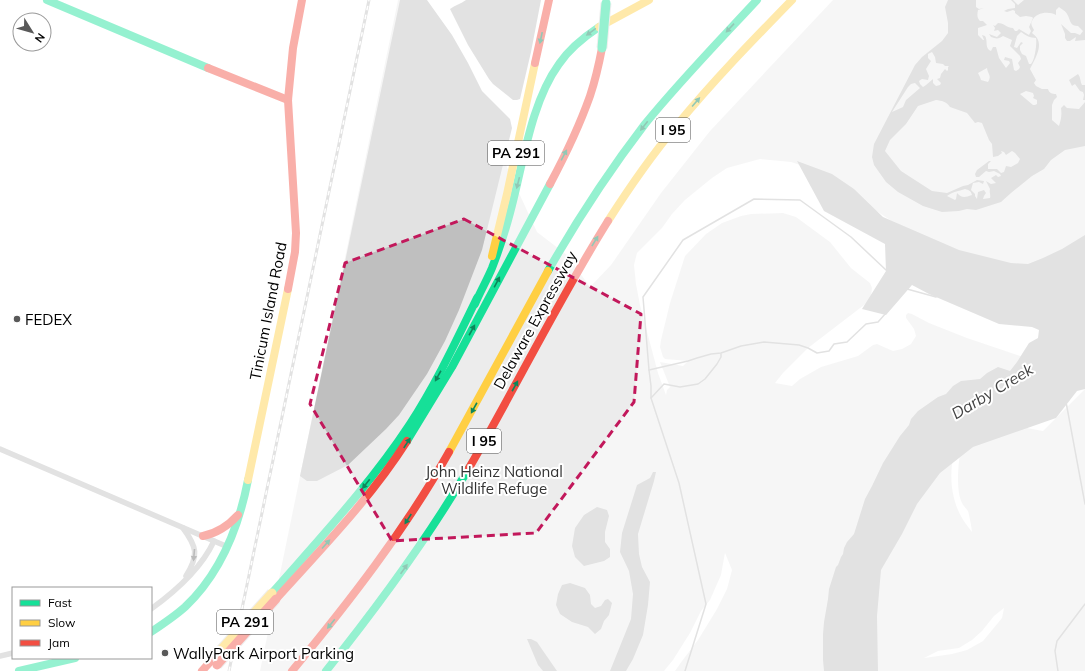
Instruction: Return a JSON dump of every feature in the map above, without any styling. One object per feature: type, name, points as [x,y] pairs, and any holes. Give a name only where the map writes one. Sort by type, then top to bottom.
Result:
[{"type":"main road","points":[[47,0],[186,59],[288,100]]},
{"type":"main road","name":"Tinicum Island Road","points":[[152,631],[175,615],[195,596],[215,570],[228,547],[241,512],[295,252],[296,223],[288,100],[293,48],[302,0]]},
{"type":"main road","name":"PA 291","points":[[202,671],[360,492],[410,423],[442,369],[475,304],[491,260],[549,0]]},
{"type":"main road","points":[[475,304],[488,278],[505,231],[516,193],[536,108],[551,75],[568,52],[587,35],[615,17],[649,0]]},
{"type":"main road","name":"Delaware Expressway","points":[[292,671],[356,592],[389,547],[415,507],[459,436],[547,275],[586,208],[609,173],[661,105],[684,78],[757,0]]},
{"type":"main road","name":"Delaware Expressway","points":[[326,671],[394,583],[445,507],[485,440],[597,238],[621,201],[662,144],[686,114],[714,82],[792,0]]},
{"type":"main road","name":"PA 291","points":[[214,668],[359,506],[403,448],[435,399],[573,138],[596,78],[602,48],[606,2]]},
{"type":"main road","points":[[203,536],[225,528],[241,512]]},
{"type":"main road","points":[[19,671],[71,659]]},
{"type":"street","points":[[0,450],[228,547]]},
{"type":"street","points":[[182,527],[193,543],[195,554],[192,566],[182,583]]},
{"type":"street","points":[[152,608],[165,599],[198,567],[214,541]]},
{"type":"street","points":[[0,656],[12,653]]},
{"type":"highlighted area","points":[[464,219],[641,314],[634,402],[536,533],[392,541],[310,404],[345,263]]},
{"type":"green space","name":"John Heinz National Wildlife Refuge","points":[[398,0],[412,0],[501,154],[537,232],[567,255],[590,287],[611,265],[661,193],[710,131],[833,0],[1085,0],[1085,298],[1059,300],[890,220],[815,170],[791,162],[760,159],[727,168],[685,200],[662,228],[637,253],[634,265],[640,305],[658,373],[666,395],[667,390],[670,387],[660,362],[683,366],[688,361],[665,359],[660,347],[670,303],[685,256],[706,234],[722,223],[751,214],[783,213],[796,217],[830,242],[851,268],[870,283],[872,288],[871,297],[868,302],[808,348],[775,383],[792,386],[800,379],[821,367],[858,356],[873,345],[877,344],[893,351],[902,349],[911,344],[916,336],[914,329],[906,318],[908,313],[967,338],[1029,359],[901,510],[953,458],[951,475],[955,501],[961,517],[972,532],[968,511],[962,504],[958,486],[960,454],[1005,424],[1043,431],[1085,389],[1085,671],[675,671],[698,640],[727,589],[732,570],[725,553],[721,575],[710,600],[701,611],[690,633],[673,660],[664,671],[260,671]],"holes":[[[1004,608],[1002,618],[983,641],[967,650],[924,658],[938,651],[959,648],[972,640],[982,631],[994,616]]]},
{"type":"water","points":[[400,0],[427,0],[452,35],[482,91],[510,119],[512,128],[482,250],[459,310],[445,341],[427,374],[399,415],[348,465],[317,481],[307,481],[300,476]]},
{"type":"water","points":[[466,0],[541,0],[520,99],[513,100],[493,84],[468,45],[450,9]]},
{"type":"water","points":[[948,0],[976,0],[976,7],[979,9],[984,8],[978,10],[978,19],[987,25],[978,28],[978,35],[983,40],[982,35],[985,36],[989,50],[991,51],[993,47],[996,47],[999,58],[1006,68],[1010,63],[1009,61],[1004,60],[1005,57],[1012,59],[1014,70],[1016,71],[1020,67],[1018,63],[1021,59],[1010,46],[1012,40],[1003,36],[994,38],[989,34],[997,37],[1001,33],[998,30],[994,31],[995,28],[993,25],[995,26],[998,23],[1013,28],[1015,31],[1019,29],[1029,35],[1031,31],[1029,27],[1031,22],[1034,30],[1032,33],[1036,36],[1039,42],[1037,54],[1030,69],[1036,80],[1034,83],[1042,89],[1048,89],[1051,93],[1056,94],[1057,97],[1052,105],[1052,120],[1059,126],[1061,108],[1064,105],[1067,108],[1079,109],[1085,102],[1085,146],[1065,150],[1051,160],[1044,169],[1032,176],[1001,202],[976,210],[967,209],[942,212],[923,206],[898,192],[886,182],[874,165],[872,157],[874,144],[915,65],[922,57],[942,41],[948,33],[945,7]],"holes":[[[1021,32],[1036,38],[1036,44],[1034,59],[1031,64],[1029,64],[1026,56],[1022,54],[1020,50],[1020,46],[1023,43],[1021,42],[1017,48],[1014,47],[1017,36]],[[932,52],[936,63],[949,66],[948,70],[947,71],[945,69],[940,78],[937,79],[941,83],[940,85],[936,86],[933,83],[933,79],[923,87],[919,81],[922,79],[928,80],[929,76],[926,69],[931,61],[928,58],[928,54]],[[987,68],[990,76],[988,82],[981,80],[978,73]],[[915,83],[920,88],[906,100],[903,107],[892,112],[911,84]],[[1026,91],[1033,93],[1033,98],[1037,100],[1037,104],[1035,105],[1020,94]],[[936,100],[942,101],[950,107],[967,113],[975,123],[982,123],[992,144],[993,157],[998,156],[1002,153],[1001,151],[1006,155],[1012,151],[1020,159],[1018,163],[1011,167],[1006,166],[1004,172],[1001,173],[997,169],[988,169],[988,164],[991,161],[977,170],[975,174],[976,177],[979,177],[986,171],[994,171],[1001,176],[998,177],[996,175],[991,178],[996,183],[991,184],[986,181],[990,189],[990,198],[983,199],[986,193],[984,190],[978,192],[977,199],[971,190],[973,183],[979,182],[983,184],[984,181],[977,180],[947,193],[932,191],[901,171],[885,151],[890,140],[906,124],[918,106]],[[965,189],[972,195],[966,197],[963,197],[957,193],[955,200],[947,196]]]},
{"type":"water","points":[[1011,0],[1018,5],[1024,0],[1085,0],[1085,40],[1075,41],[1076,37],[1070,41],[1067,41],[1061,24],[1071,33],[1080,35],[1083,31],[1078,26],[1072,24],[1065,11],[1059,7],[1056,10],[1056,15],[1043,13],[1036,16],[1032,21],[1032,17],[1020,17],[1013,10],[1007,12],[1004,11],[1015,8],[1015,4]]},
{"type":"water","points":[[1078,74],[1082,85],[1085,85],[1085,100],[1083,100],[1083,92],[1080,91],[1075,84],[1072,86],[1069,80]]},
{"type":"water","name":"Darby Creek","points":[[797,161],[832,174],[854,189],[883,217],[959,250],[1011,263],[1028,264],[1062,249],[1085,235],[1085,389],[1077,391],[1056,418],[973,447],[940,473],[917,504],[881,570],[877,616],[878,671],[824,671],[823,660],[824,622],[829,589],[844,548],[854,534],[865,499],[883,463],[900,436],[909,425],[911,419],[918,411],[938,397],[946,394],[953,386],[961,381],[980,379],[998,367],[1010,371],[1029,343],[1038,338],[1039,330],[1032,327],[999,324],[929,294],[912,285],[886,315],[862,309],[886,271],[885,244],[824,211]]},
{"type":"water","points":[[653,472],[656,472],[654,481],[638,534],[639,554],[642,567],[650,582],[643,635],[633,659],[626,671],[610,671],[631,619],[633,594],[629,571],[620,552],[622,533],[637,485],[650,478]]},
{"type":"water","points":[[597,507],[607,510],[609,516],[605,532],[605,542],[610,549],[610,557],[604,561],[584,566],[575,557],[572,546],[575,528],[584,515]]},
{"type":"water","points":[[570,583],[585,588],[590,595],[591,604],[595,608],[601,606],[605,600],[608,599],[612,603],[609,615],[604,621],[601,629],[595,634],[588,627],[572,622],[560,614],[556,605],[558,594],[562,585]]},
{"type":"water","points":[[527,639],[537,642],[557,671],[543,671],[538,665]]},
{"type":"waterway","points":[[685,671],[706,604],[679,483],[651,398],[643,297],[683,240],[754,199],[800,200],[851,237],[886,270]]},
{"type":"waterway","points":[[907,289],[936,297]]},
{"type":"waterway","points":[[649,370],[711,354],[721,353],[741,346],[764,342],[799,345],[817,353],[829,351],[834,344],[847,342],[866,324],[878,322],[886,313]]},
{"type":"waterway","points":[[651,398],[664,384],[680,387],[698,384],[705,379],[717,364],[721,354]]},
{"type":"waterway","points":[[1066,402],[1085,504]]},
{"type":"waterway","points":[[1058,671],[1055,651],[1057,641],[1085,604]]},
{"type":"railway","points":[[229,671],[369,0]]},
{"type":"traffic: fast","points":[[47,0],[208,68]]},
{"type":"traffic: fast","points":[[548,271],[594,196],[645,124],[757,0]]},
{"type":"traffic: fast","points":[[602,48],[606,3]]},
{"type":"traffic: fast","points":[[475,304],[492,268],[504,234],[515,195],[528,136],[534,116],[549,80],[567,53],[599,27]]},
{"type":"traffic: fast","points":[[407,441],[452,367],[550,184]]},
{"type":"traffic: fast","points":[[272,593],[344,511],[395,447],[428,393],[477,298]]},
{"type":"traffic: fast","points":[[326,671],[419,547],[469,468]]},
{"type":"traffic: fast","points":[[152,631],[185,607],[208,580],[218,564],[233,532],[248,480]]},
{"type":"traffic: fast","points":[[19,671],[71,659]]},
{"type":"traffic: slow","points":[[599,27],[649,0]]},
{"type":"traffic: slow","points":[[608,221],[641,172],[677,125],[719,77],[792,0]]},
{"type":"traffic: slow","points":[[492,256],[535,63]]},
{"type":"traffic: slow","points":[[449,452],[548,271]]},
{"type":"traffic: slow","points":[[248,480],[288,289]]},
{"type":"traffic: slow","points":[[219,652],[272,593]]},
{"type":"traffic: jam","points":[[288,289],[295,252],[296,233],[288,100],[293,48],[302,0]]},
{"type":"traffic: jam","points":[[535,63],[549,0]]},
{"type":"traffic: jam","points":[[550,184],[572,141],[586,108],[602,48]]},
{"type":"traffic: jam","points":[[208,68],[288,100]]},
{"type":"traffic: jam","points":[[469,468],[554,313],[608,221]]},
{"type":"traffic: jam","points":[[276,599],[361,503],[393,462],[407,441]]},
{"type":"traffic: jam","points":[[292,671],[375,565],[414,509],[449,452]]},
{"type":"traffic: jam","points":[[203,536],[222,528],[238,515]]},
{"type":"traffic: jam","points":[[217,665],[276,599]]},
{"type":"traffic: jam","points":[[202,671],[219,652]]},
{"type":"place","name":"FEDEX","points":[[17,319]]},
{"type":"place","name":"WallyPark Airport Parking","points":[[165,653]]}]
